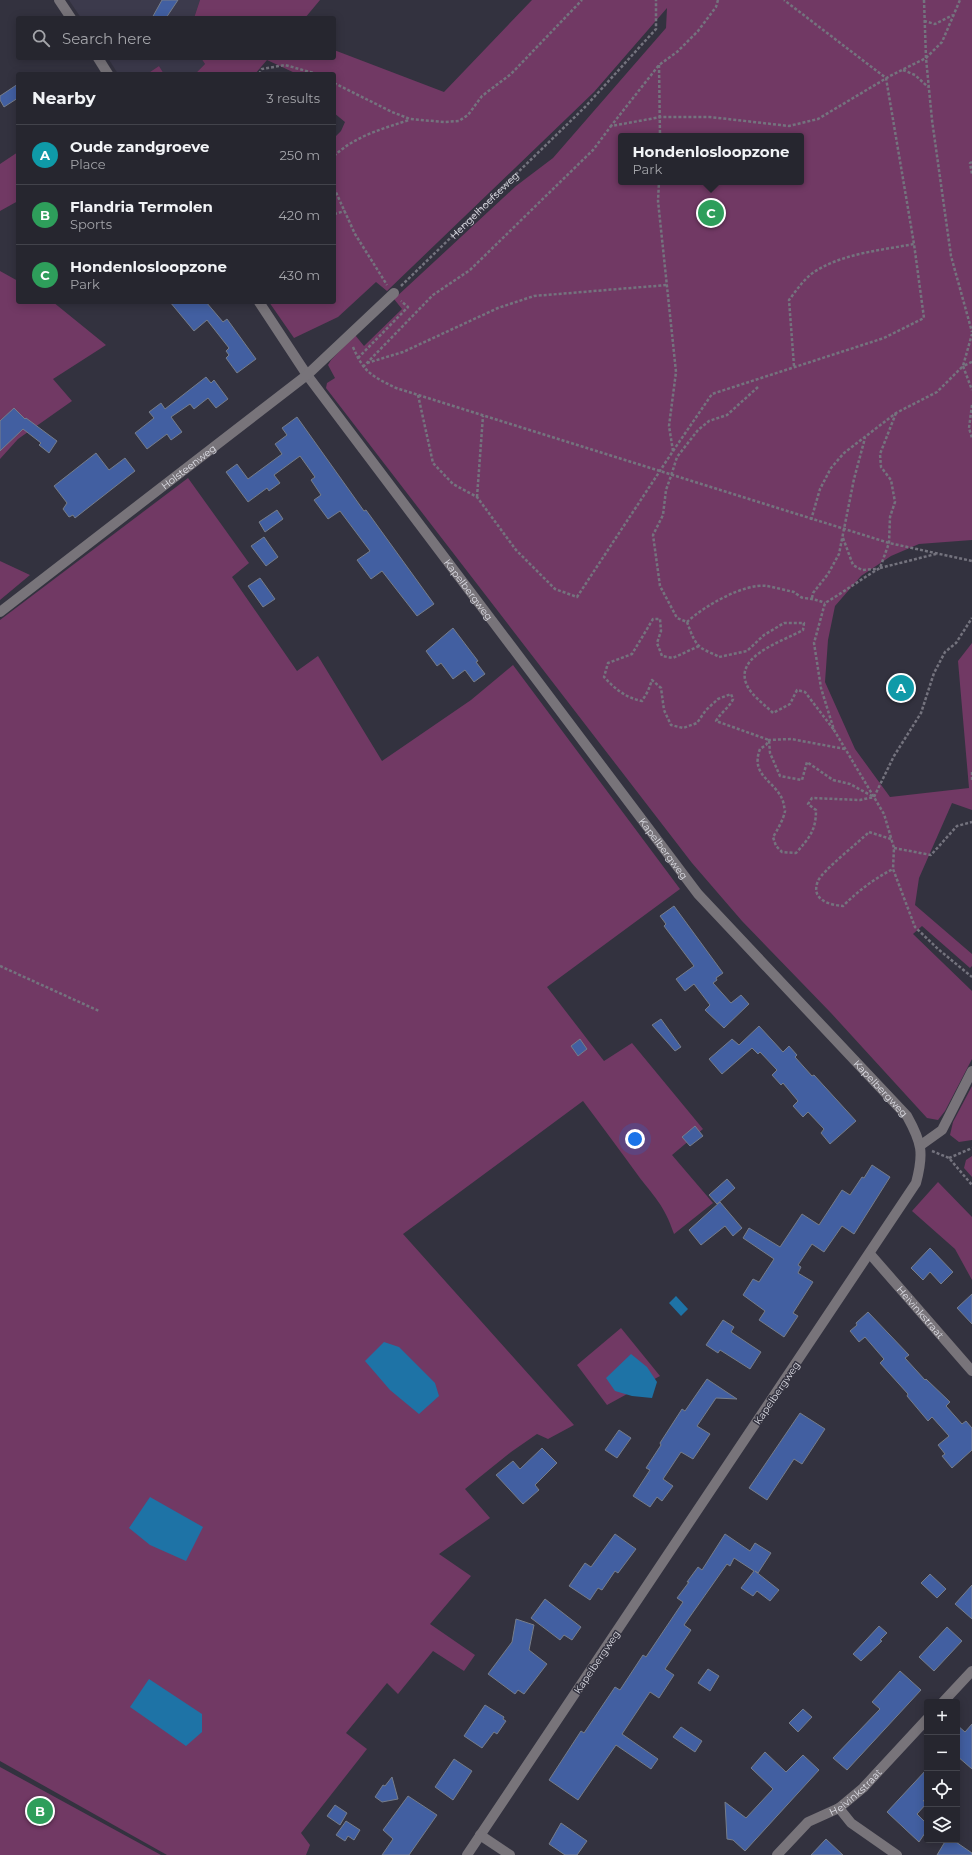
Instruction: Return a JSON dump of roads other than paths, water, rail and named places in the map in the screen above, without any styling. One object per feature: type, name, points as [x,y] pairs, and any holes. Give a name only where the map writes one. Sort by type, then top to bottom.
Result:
[{"type":"street","points":[[59,0],[70,16]]},
{"type":"street","points":[[99,60],[107,72]]},
{"type":"street","points":[[260,304],[307,375],[394,293]]},
{"type":"street","name":"Holsteenweg","points":[[0,612],[307,375]]},
{"type":"street","name":"Kapelbergweg","points":[[307,375],[698,894],[907,1116],[920,1146],[922,1162],[916,1183],[870,1254],[467,1855]]},
{"type":"street","points":[[920,1146],[942,1130],[972,1071]]},
{"type":"street","name":"Heivinkstraat","points":[[870,1254],[972,1371]]},
{"type":"street","points":[[946,1699],[972,1671]]},
{"type":"street","name":"Heivinkstraat","points":[[777,1855],[808,1822],[839,1808],[863,1788],[924,1722]]},
{"type":"street","points":[[839,1808],[850,1823],[897,1855]]},
{"type":"street","points":[[480,1835],[510,1855]]},
{"type":"water","points":[[676,1296],[688,1309],[681,1316],[669,1303]]},
{"type":"water","points":[[384,1342],[399,1347],[435,1383],[439,1396],[419,1414],[390,1390],[365,1361]]},
{"type":"water","points":[[631,1354],[647,1367],[657,1382],[652,1398],[632,1396],[615,1391],[606,1378]]},
{"type":"water","points":[[150,1497],[203,1527],[186,1561],[150,1545],[129,1528]]},
{"type":"water","points":[[149,1679],[202,1714],[202,1732],[186,1746],[130,1707]]},
{"type":"place","name":"Hondenlosloopzone","points":[[711,213]]},
{"type":"place","name":"Oude zandgroeve","points":[[901,688]]},
{"type":"place","name":"Flandria Termolen","points":[[40,1811]]}]
